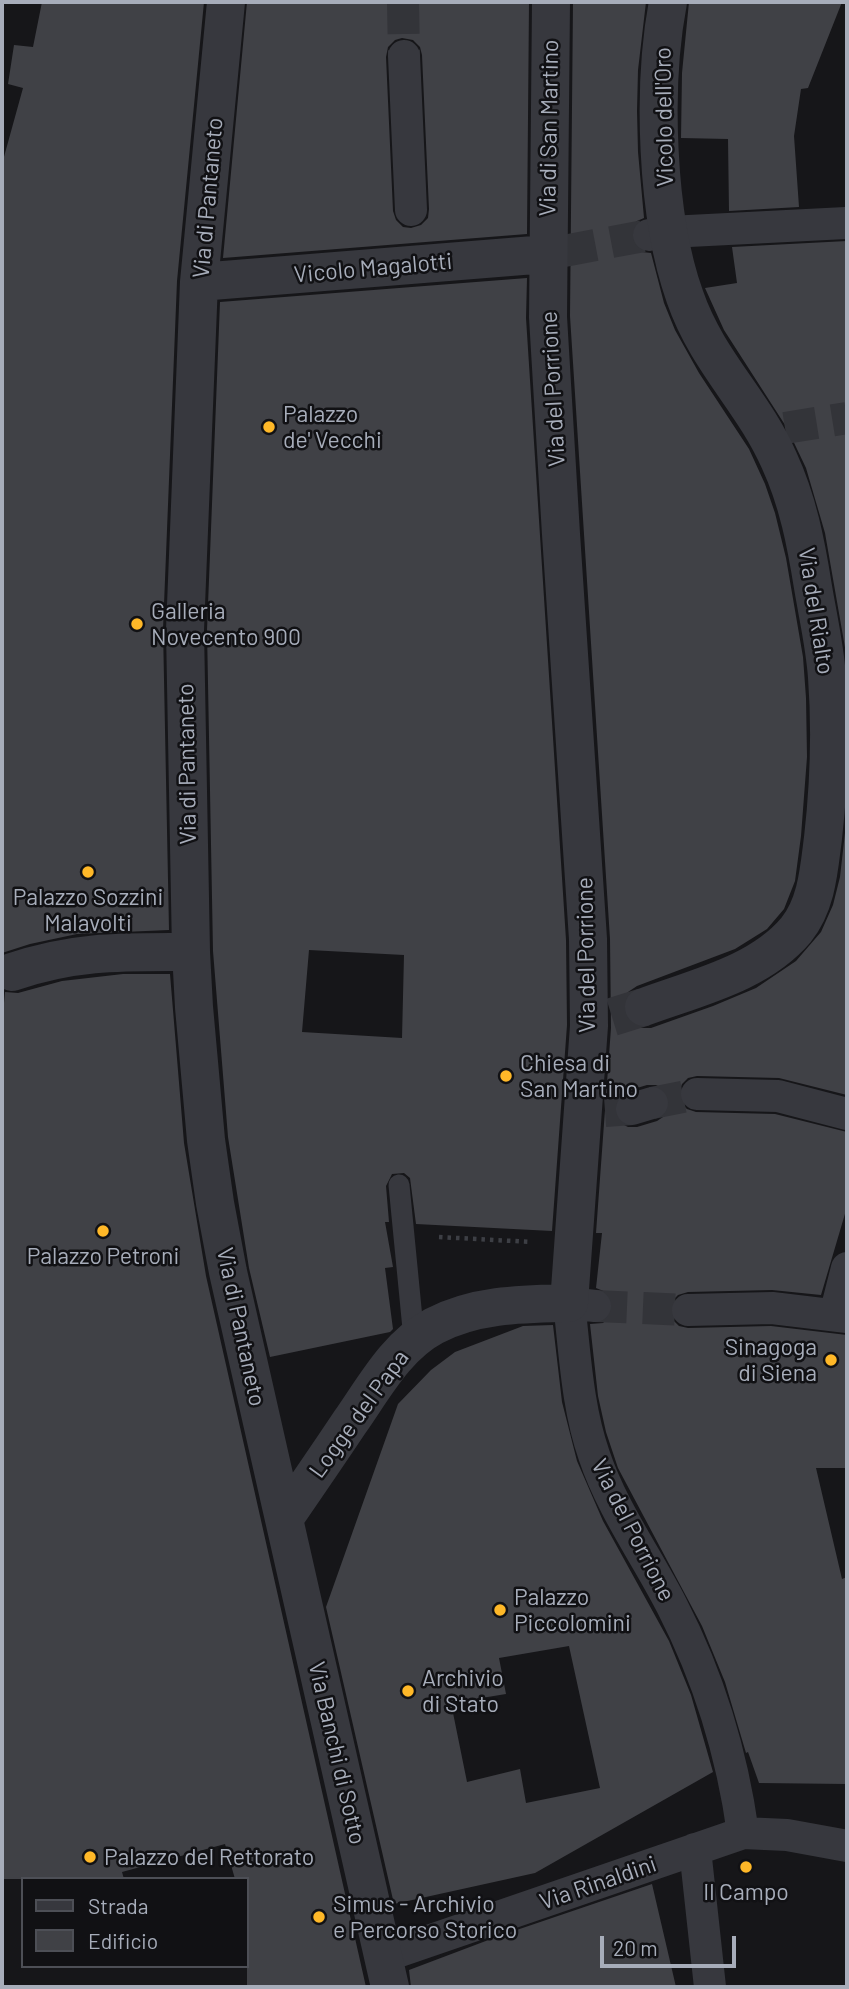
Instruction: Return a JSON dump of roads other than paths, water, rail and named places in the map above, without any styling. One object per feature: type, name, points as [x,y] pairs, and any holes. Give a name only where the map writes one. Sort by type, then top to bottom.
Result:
[{"type":"street","name":"Via di Pantaneto","points":[[226,2],[200,282],[185,630],[191,952],[198,1065],[215,1203],[284,1519]]},
{"type":"street","name":"Via di San Martino","points":[[551,2],[556,252]]},
{"type":"street","name":"Vicolo dell'Oro","points":[[659,234],[659,112],[662,48],[668,2]]},
{"type":"street","points":[[404,56],[411,210]]},
{"type":"street","points":[[659,234],[846,222]]},
{"type":"street","name":"Via del Rialto","points":[[615,1017],[746,967],[780,946],[805,916],[817,879],[827,808],[827,675],[804,533],[779,459],[775,431],[701,336],[659,234]]},
{"type":"street","name":"Vicolo Magalotti","points":[[200,282],[556,252]]},
{"type":"street","name":"Via del Porrione","points":[[556,252],[555,452],[587,911],[615,1017],[618,1109],[582,1304],[583,1412],[591,1446],[610,1494],[672,1605],[718,1714],[736,1785],[743,1833]]},
{"type":"street","points":[[12,972],[77,955],[191,952]]},
{"type":"street","points":[[697,1094],[778,1096],[847,1115]]},
{"type":"street","points":[[688,1310],[772,1308],[841,1316],[847,1268]]},
{"type":"street","name":"Logge del Papa","points":[[284,1519],[389,1366],[414,1339],[434,1326],[482,1309],[512,1305],[582,1304]]},
{"type":"street","name":"Via Banchi di Sotto","points":[[284,1519],[386,1972]]},
{"type":"street","points":[[710,1987],[695,1849],[743,1833],[787,1835],[847,1846]]},
{"type":"street","name":"Via Rinaldini","points":[[386,1972],[695,1849]]},
{"type":"lane","points":[[399,1185],[414,1339]]},
{"type":"tunnel","points":[[403,2],[404,56]]},
{"type":"tunnel","points":[[564,251],[649,235]]},
{"type":"tunnel","points":[[785,428],[847,418]]},
{"type":"tunnel","points":[[612,1017],[644,1007]]},
{"type":"tunnel","points":[[652,1103],[697,1094]]},
{"type":"tunnel","points":[[605,1111],[632,1109]]},
{"type":"tunnel","points":[[595,1306],[688,1310]]},
{"type":"place","name":"Palazzo de' Vecchi","points":[[269,427]]},
{"type":"place","name":"Galleria Novecento 900","points":[[137,624]]},
{"type":"place","name":"Palazzo Sozzini Malavolti","points":[[88,872]]},
{"type":"place","name":"Chiesa di San Martino","points":[[506,1076]]},
{"type":"place","name":"Palazzo Petroni","points":[[103,1231]]},
{"type":"place","name":"Sinagoga di Siena","points":[[831,1360]]},
{"type":"place","name":"Palazzo Piccolomini","points":[[500,1610]]},
{"type":"place","name":"Archivio di Stato","points":[[408,1691]]},
{"type":"place","name":"Palazzo del Rettorato","points":[[90,1857]]},
{"type":"place","name":"Il Campo","points":[[746,1867]]},
{"type":"place","name":"Simus - Archivio e Percorso Storico","points":[[319,1917]]}]
